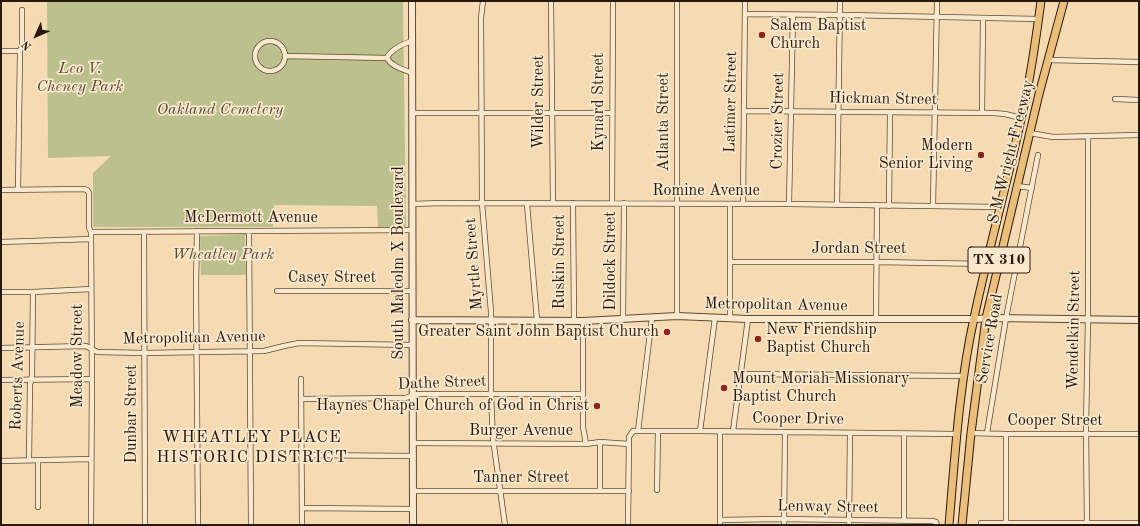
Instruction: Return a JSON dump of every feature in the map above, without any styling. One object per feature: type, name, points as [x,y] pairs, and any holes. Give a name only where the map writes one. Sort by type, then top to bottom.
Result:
[{"type":"main road","name":"S M Wright Freeway","points":[[949,525],[964,376],[974,319],[1032,66],[1041,1]]},
{"type":"main road","name":"S M Wright Freeway","points":[[962,525],[971,433],[986,318],[1030,133],[1064,1]]},
{"type":"street","name":"South Malcolm X Boulevard","points":[[412,1],[413,525]]},
{"type":"street","name":"Myrtle Street","points":[[484,1],[481,18],[482,203],[491,320],[491,395],[494,444],[505,525]]},
{"type":"street","name":"Wilder Street","points":[[551,1],[553,203]]},
{"type":"street","name":"Kynard Street","points":[[612,203],[613,1]]},
{"type":"street","name":"Atlanta Street","points":[[676,316],[678,1]]},
{"type":"street","name":"Latimer Street","points":[[743,204],[745,1]]},
{"type":"street","points":[[837,205],[840,1]]},
{"type":"street","points":[[933,206],[937,1]]},
{"type":"street","points":[[1,190],[18,190],[22,10]]},
{"type":"street","points":[[745,14],[1038,19]]},
{"type":"street","name":"Crozier Street","points":[[789,204],[793,15]]},
{"type":"street","points":[[982,113],[983,18]]},
{"type":"street","points":[[267,41],[277,42],[282,47],[285,56],[282,66],[271,72],[260,68],[254,57],[257,48],[262,43],[267,41]]},
{"type":"street","points":[[387,58],[394,49],[412,41]]},
{"type":"street","points":[[1,51],[20,51]]},
{"type":"street","points":[[285,56],[387,58]]},
{"type":"street","points":[[387,58],[394,66],[412,73]]},
{"type":"street","points":[[1048,60],[1139,62]]},
{"type":"street","points":[[1115,99],[1139,100]]},
{"type":"street","name":"Hickman Street","points":[[744,111],[982,113],[1005,114],[1021,118]]},
{"type":"street","points":[[889,206],[890,112]]},
{"type":"street","points":[[412,113],[612,113]]},
{"type":"street","points":[[1030,133],[1053,137],[1139,135]]},
{"type":"street","name":"Wendelkin Street","points":[[1087,524],[1086,434],[1088,319],[1088,136]]},
{"type":"street","name":"Service Road","points":[[986,434],[1006,318],[1038,155]]},
{"type":"street","points":[[1017,186],[1032,188]]},
{"type":"street","name":"Meadow Street","points":[[18,190],[84,189],[89,193],[89,228],[91,232],[92,379],[91,525]]},
{"type":"street","name":"Ruskin Street","points":[[573,203],[574,321]]},
{"type":"street","name":"Romine Avenue","points":[[412,204],[624,203],[1000,207]]},
{"type":"street","name":"Dildock Street","points":[[624,203],[624,319]]},
{"type":"street","points":[[527,204],[537,320]]},
{"type":"street","points":[[730,204],[730,318]]},
{"type":"street","points":[[876,318],[877,206]]},
{"type":"street","name":"McDermott Avenue","points":[[91,232],[412,230]]},
{"type":"street","points":[[197,231],[198,525]]},
{"type":"street","points":[[249,231],[251,525]]},
{"type":"street","name":"Dunbar Street","points":[[144,232],[145,525]]},
{"type":"street","points":[[1,242],[91,239]]},
{"type":"street","name":"Jordan Street","points":[[730,262],[987,264]]},
{"type":"street","points":[[1,292],[91,289]]},
{"type":"street","name":"Casey Street","points":[[277,291],[412,291]]},
{"type":"street","name":"Roberts Avenue","points":[[29,460],[30,385],[32,375],[34,292]]},
{"type":"street","name":"Metropolitan Avenue","points":[[412,320],[583,321],[676,316],[748,319],[1006,318],[1139,320]]},
{"type":"street","points":[[628,525],[629,437],[633,431],[638,431],[652,317]]},
{"type":"street","points":[[700,431],[715,318]]},
{"type":"street","points":[[733,431],[748,319]]},
{"type":"street","name":"Ruskin Street","points":[[583,321],[583,427],[586,444]]},
{"type":"street","name":"Metropolitan Avenue","points":[[1,348],[86,346],[97,352],[144,353],[264,351],[299,343],[412,345]]},
{"type":"street","points":[[741,374],[964,376]]},
{"type":"street","points":[[1,380],[92,379]]},
{"type":"street","points":[[301,379],[302,525]]},
{"type":"street","name":"Dathe Street","points":[[301,399],[406,398],[418,394],[583,394]]},
{"type":"street","name":"Cooper Drive","points":[[638,431],[957,434]]},
{"type":"street","points":[[657,490],[658,431]]},
{"type":"street","points":[[720,431],[720,523]]},
{"type":"street","points":[[784,522],[785,432]]},
{"type":"street","points":[[849,523],[850,433]]},
{"type":"street","name":"Cooper Street","points":[[971,433],[1139,434]]},
{"type":"street","points":[[904,434],[904,521]]},
{"type":"street","points":[[1006,434],[1006,524]]},
{"type":"street","points":[[600,442],[600,491]]},
{"type":"street","name":"Burger Avenue","points":[[413,443],[586,444],[600,442],[629,444]]},
{"type":"street","points":[[301,455],[412,456]]},
{"type":"street","points":[[1,461],[91,459]]},
{"type":"street","points":[[38,461],[38,507]]},
{"type":"street","name":"Tanner Street","points":[[413,491],[628,491]]},
{"type":"street","points":[[302,508],[412,509]]},
{"type":"street","name":"Lenway Street","points":[[720,523],[890,523],[904,521],[932,521],[937,524]]},
{"type":"street","points":[[981,523],[1139,523]]},
{"type":"green space","name":"Oakland Cemetery","points":[[47,1],[403,1],[406,227],[378,227],[377,206],[274,205],[273,227],[93,227],[93,173],[111,156],[48,158]]},
{"type":"green space","name":"Wheatley Park","points":[[245,235],[246,275],[201,275],[200,236]]},
{"type":"place","name":"Salem Baptist Church","points":[[762,35]]},
{"type":"place","name":"Modern Senior Living","points":[[981,155]]},
{"type":"place","name":"Greater Saint John Baptist Church","points":[[667,332]]},
{"type":"place","name":"New Friendship Baptist Church","points":[[758,339]]},
{"type":"place","name":"Mount Moriah Missionary Baptist Church","points":[[724,388]]},
{"type":"place","name":"Haynes Chapel Church of God in Christ","points":[[597,406]]},
{"type":"district","name":"WHEATLEY PLACE HISTORIC DISTRICT","points":[[252,448]]},
{"type":"park label","name":"Leo V. Cheney Park","points":[[80,78]]}]
